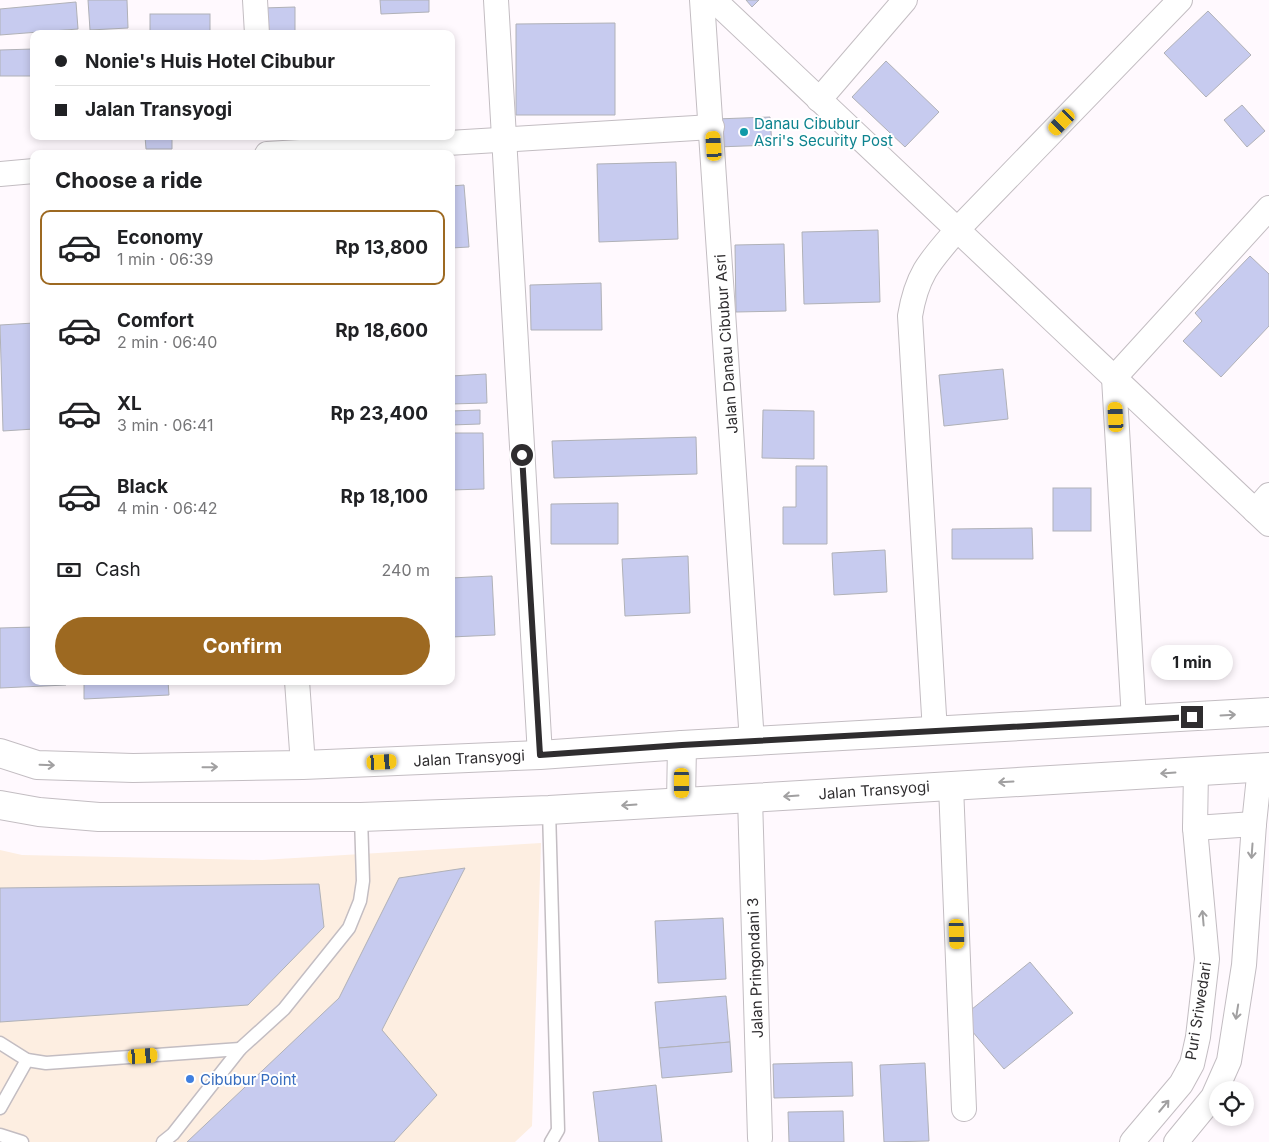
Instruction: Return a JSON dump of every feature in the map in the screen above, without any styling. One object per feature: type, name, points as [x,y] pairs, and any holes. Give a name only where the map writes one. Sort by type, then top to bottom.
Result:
[{"type":"highway","name":"Jalan Transyogi","points":[[0,753],[37,765],[133,768],[303,766],[540,755],[682,745],[1269,712]]},
{"type":"highway","points":[[681,802],[682,745]]},
{"type":"highway","name":"Jalan Transyogi","points":[[0,805],[39,812],[99,817],[361,817],[549,810],[1265,767]]},
{"type":"street","points":[[254,0],[257,30]]},
{"type":"street","points":[[496,0],[540,755]]},
{"type":"street","name":"Jalan Danau Cibubur Asri","points":[[702,0],[752,742]]},
{"type":"street","points":[[714,0],[1114,378],[1264,510]]},
{"type":"street","points":[[819,100],[906,0]]},
{"type":"street","points":[[935,732],[910,316],[914,290],[929,263],[957,230],[1180,0]]},
{"type":"street","points":[[334,150],[712,127]]},
{"type":"street","points":[[0,174],[30,171]]},
{"type":"street","points":[[1134,720],[1114,378],[1269,208]]},
{"type":"street","points":[[297,685],[303,766]]},
{"type":"street","points":[[1176,1142],[1213,1097],[1229,1061],[1244,964],[1254,824],[1265,767]]},
{"type":"street","name":"Puri Sriwedari","points":[[1132,1142],[1181,1084],[1192,1064],[1198,1037],[1207,959],[1195,828],[1196,771]]},
{"type":"street","points":[[951,786],[964,1108]]},
{"type":"street","name":"Jalan Pringondani 3","points":[[750,798],[760,1138]]},
{"type":"street","points":[[1195,828],[1254,824]]},
{"type":"street","points":[[1207,959],[1244,964]]},
{"type":"lane","points":[[549,810],[558,1130],[551,1142]]},
{"type":"lane","points":[[163,1142],[173,1134],[240,1049],[284,1009],[349,928],[360,901],[363,861],[361,817]]},
{"type":"lane","points":[[0,1044],[27,1060],[46,1063],[240,1049]]},
{"type":"lane","points":[[0,1108],[27,1060]]},
{"type":"lane","points":[[0,1135],[22,1142]]},
{"type":"shaded area","points":[[541,843],[532,1126],[515,1142],[0,1142],[0,850],[22,855],[262,860]]},
{"type":"building","points":[[88,0],[127,0],[128,28],[90,30]]},
{"type":"building","points":[[380,0],[429,0],[429,12],[381,14]]},
{"type":"building","points":[[746,0],[759,0],[752,7]]},
{"type":"building","points":[[76,2],[78,29],[30,30],[30,33],[0,35],[0,9]]},
{"type":"building","points":[[295,7],[295,30],[264,30],[263,8]]},
{"type":"building","points":[[1208,11],[1251,55],[1206,97],[1164,53]]},
{"type":"building","points":[[150,14],[210,14],[210,30],[150,30]]},
{"type":"building","points":[[615,23],[615,115],[516,115],[516,24]]},
{"type":"building","points":[[30,49],[30,76],[0,76],[0,50]]},
{"type":"building","points":[[886,61],[939,112],[905,147],[852,97]]},
{"type":"building","points":[[1242,105],[1265,131],[1247,147],[1224,120]]},
{"type":"building","name":"Danau Cibubur Asri's Security Post","points":[[770,117],[772,145],[717,147],[716,119]]},
{"type":"building","points":[[145,140],[172,140],[172,149],[146,149]]},
{"type":"building","points":[[676,162],[678,239],[599,242],[597,164]]},
{"type":"building","points":[[464,185],[469,247],[455,248],[455,186]]},
{"type":"building","points":[[878,230],[880,302],[804,304],[802,232]]},
{"type":"building","points":[[784,244],[786,311],[736,312],[735,245]]},
{"type":"building","points":[[1250,256],[1269,274],[1269,326],[1221,377],[1183,341],[1202,321],[1195,313]]},
{"type":"building","points":[[601,283],[602,330],[531,330],[530,285]]},
{"type":"building","points":[[30,323],[30,429],[3,431],[0,325]]},
{"type":"building","points":[[1003,369],[1008,419],[944,426],[939,375]]},
{"type":"building","points":[[486,374],[487,403],[455,404],[455,376]]},
{"type":"building","points":[[480,410],[480,424],[455,425],[455,411]]},
{"type":"building","points":[[763,410],[814,411],[814,459],[762,458]]},
{"type":"building","points":[[455,433],[483,433],[484,489],[455,490]]},
{"type":"building","points":[[696,437],[697,474],[554,478],[552,441]]},
{"type":"building","points":[[796,466],[827,466],[827,544],[783,544],[783,507],[796,507]]},
{"type":"building","points":[[1053,488],[1091,488],[1091,531],[1053,531]]},
{"type":"building","points":[[618,503],[618,544],[551,544],[551,504]]},
{"type":"building","points":[[1032,528],[1033,559],[952,559],[952,529]]},
{"type":"building","points":[[885,550],[887,592],[834,595],[832,553]]},
{"type":"building","points":[[688,556],[690,613],[625,616],[622,559]]},
{"type":"building","points":[[492,576],[495,635],[455,637],[455,578]]},
{"type":"building","points":[[30,627],[30,685],[66,685],[0,688],[0,628]]},
{"type":"building","points":[[84,685],[168,685],[169,695],[84,699]]},
{"type":"building","points":[[465,868],[382,1030],[437,1095],[394,1142],[187,1142],[339,998],[399,878]]},
{"type":"building","points":[[319,884],[324,927],[248,1005],[0,1022],[0,888]]},
{"type":"building","points":[[723,918],[726,979],[658,983],[655,921]]},
{"type":"building","points":[[1030,962],[1073,1013],[1004,1069],[961,1018]]},
{"type":"building","points":[[726,996],[730,1042],[659,1048],[655,1002]]},
{"type":"building","points":[[730,1042],[732,1072],[662,1078],[659,1048]]},
{"type":"building","points":[[852,1062],[853,1096],[774,1098],[773,1064]]},
{"type":"building","points":[[925,1063],[929,1141],[884,1142],[880,1065]]},
{"type":"building","points":[[656,1085],[662,1142],[599,1142],[593,1092]]},
{"type":"building","points":[[843,1111],[844,1142],[789,1142],[788,1112]]},
{"type":"place","name":"Danau Cibubur Asri's Security Post","points":[[744,132]]},
{"type":"place","name":"Cibubur Point","points":[[190,1079]]},
{"type":"route","points":[[522,455],[540,755],[682,745],[1192,717]]}]
